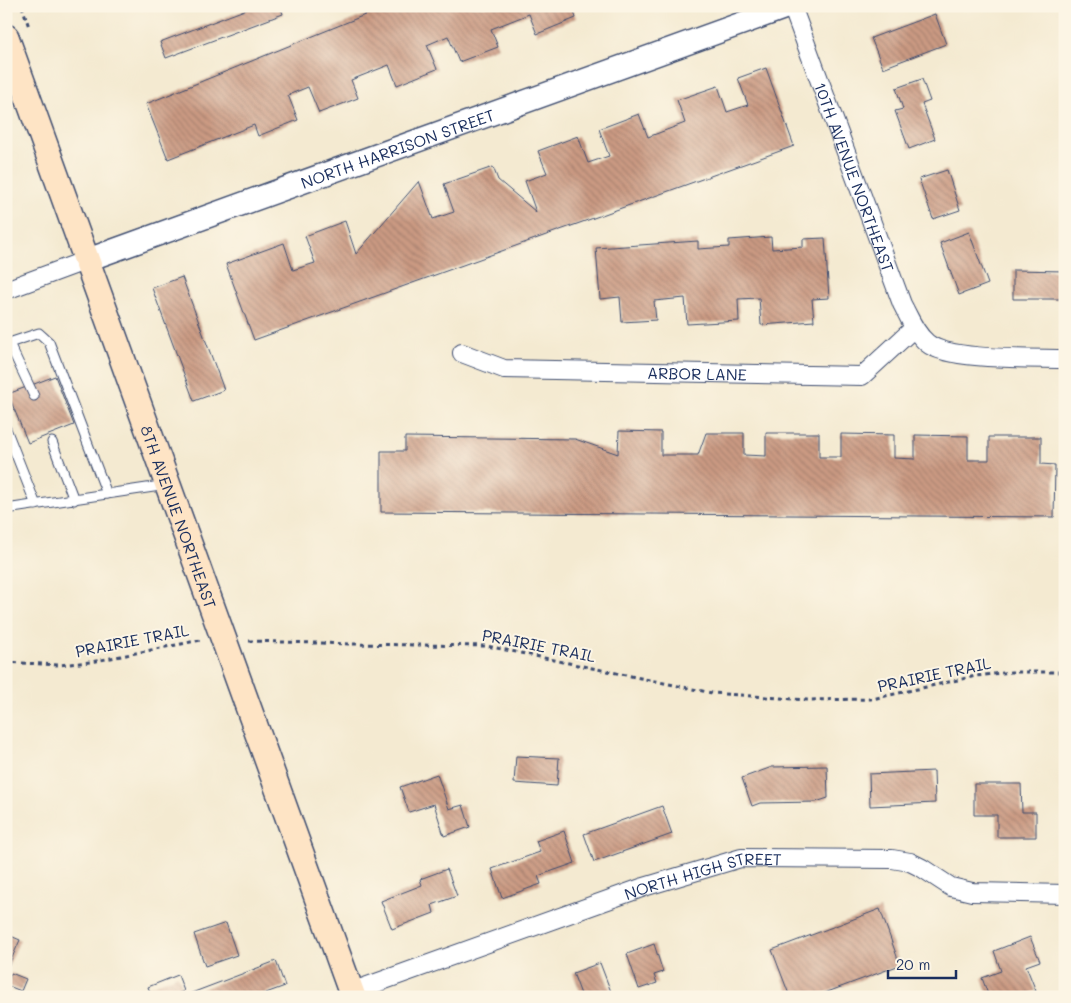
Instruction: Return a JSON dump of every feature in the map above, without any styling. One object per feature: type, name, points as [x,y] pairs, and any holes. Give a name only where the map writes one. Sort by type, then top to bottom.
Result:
[{"type":"main road","name":"8TH AVENUE NORTHEAST","points":[[6,38],[15,89],[87,260],[350,994]]},
{"type":"street","name":"NORTH HARRISON STREET","points":[[6,290],[791,6]]},
{"type":"street","name":"10TH AVENUE NORTHEAST","points":[[791,6],[902,304],[914,328],[927,344],[945,352],[979,357],[1065,359]]},
{"type":"street","name":"ARBOR LANE","points":[[462,354],[504,369],[862,376],[914,328]]},
{"type":"street","name":"NORTH HIGH STREET","points":[[350,994],[644,887],[741,858],[892,859],[910,862],[951,887],[972,892],[1065,894]]},
{"type":"lane","points":[[34,396],[7,341],[39,333],[49,342],[107,494]]},
{"type":"lane","points":[[6,429],[36,505]]},
{"type":"lane","points":[[52,442],[74,500]]},
{"type":"lane","points":[[6,509],[168,485]]},
{"type":"path","name":"PRAIRIE TRAIL","points":[[6,662],[58,665],[91,662],[197,640],[487,646],[712,693],[808,700],[872,699],[976,676],[1011,672],[1065,672]]},
{"type":"building","points":[[255,6],[280,6],[283,14],[166,58],[160,42]]},
{"type":"building","points":[[387,6],[572,6],[576,18],[537,34],[529,14],[491,29],[498,47],[459,62],[448,36],[427,45],[437,69],[397,85],[389,65],[351,80],[358,98],[319,113],[308,87],[288,95],[298,120],[258,136],[254,125],[168,159],[146,104]]},
{"type":"building","points":[[935,14],[946,44],[883,68],[871,38]]},
{"type":"building","points":[[766,68],[794,146],[254,340],[226,264],[284,243],[293,270],[315,263],[305,236],[345,221],[356,254],[419,181],[433,219],[454,212],[444,184],[493,167],[498,180],[536,212],[525,181],[547,173],[538,151],[578,136],[588,163],[609,156],[599,129],[639,114],[648,137],[685,123],[677,100],[718,86],[727,112],[748,105],[738,78]]},
{"type":"building","points":[[922,79],[930,101],[922,104],[935,139],[909,149],[895,111],[903,109],[896,88]]},
{"type":"building","points":[[947,170],[960,210],[933,219],[919,179]]},
{"type":"building","points":[[969,232],[988,284],[959,295],[940,243]]},
{"type":"building","points":[[771,237],[772,249],[803,247],[803,239],[825,238],[829,298],[812,299],[814,321],[761,325],[759,298],[738,299],[739,321],[687,324],[685,298],[654,301],[656,320],[622,322],[620,297],[600,299],[596,248],[698,241],[698,249],[729,247],[729,240]]},
{"type":"building","points":[[1013,270],[1065,271],[1065,299],[1013,299]]},
{"type":"building","points":[[182,277],[224,390],[194,401],[152,288]]},
{"type":"building","points":[[55,376],[74,425],[28,443],[8,394]]},
{"type":"building","points":[[619,431],[661,432],[661,455],[698,455],[706,433],[744,433],[744,455],[766,456],[766,433],[819,433],[819,457],[841,457],[841,434],[894,435],[894,458],[915,459],[915,435],[968,436],[968,460],[989,460],[989,437],[1041,437],[1041,464],[1055,465],[1054,517],[381,512],[381,451],[405,451],[405,437],[575,439],[618,454]]},
{"type":"building","points":[[516,756],[559,758],[557,786],[514,783]]},
{"type":"building","points":[[827,766],[828,798],[816,802],[760,803],[752,806],[742,778],[772,767]]},
{"type":"building","points":[[934,771],[935,803],[870,806],[869,774]]},
{"type":"building","points":[[437,774],[449,809],[463,805],[470,827],[444,836],[434,804],[409,812],[400,787]]},
{"type":"building","points":[[974,784],[1021,784],[1022,812],[1036,812],[1036,837],[997,837],[997,815],[974,815]]},
{"type":"building","points":[[662,806],[672,834],[594,862],[584,834]]},
{"type":"building","points":[[564,831],[575,863],[538,876],[541,884],[502,898],[492,869],[540,852],[536,841]]},
{"type":"building","points":[[447,869],[457,896],[432,905],[434,913],[392,929],[381,901],[422,885],[420,879]]},
{"type":"building","points":[[880,909],[900,965],[814,997],[790,997],[772,950]]},
{"type":"building","points":[[226,923],[237,955],[205,966],[194,934]]},
{"type":"building","points":[[6,934],[20,940],[6,971]]},
{"type":"building","points":[[1030,937],[1040,961],[1026,966],[1036,991],[1022,997],[989,997],[982,978],[1001,971],[994,951]]},
{"type":"building","points":[[654,944],[663,972],[654,975],[657,983],[639,989],[627,954]]},
{"type":"building","points":[[276,961],[285,986],[255,997],[181,997]]},
{"type":"building","points":[[600,963],[613,997],[582,997],[573,973]]},
{"type":"building","points":[[11,973],[26,979],[21,991],[6,985]]},
{"type":"building","points":[[178,975],[184,991],[170,997],[152,997],[148,987]]}]
